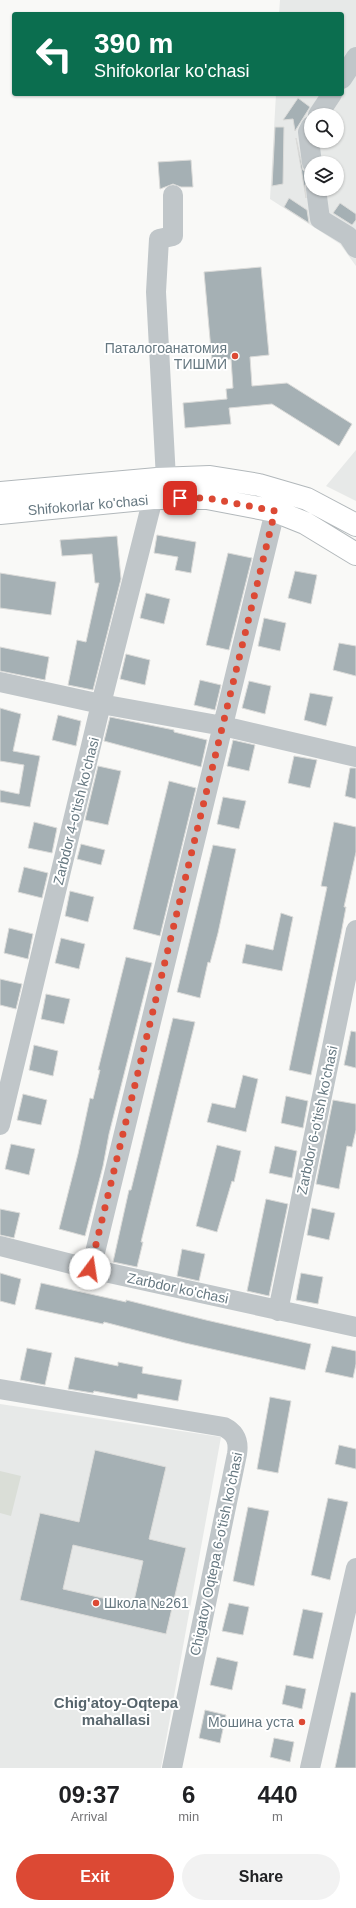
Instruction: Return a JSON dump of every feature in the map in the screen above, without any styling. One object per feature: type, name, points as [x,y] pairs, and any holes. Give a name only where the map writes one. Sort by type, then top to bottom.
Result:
[{"type":"main road","name":"Shifokorlar ko'chasi","points":[[0,493],[166,479],[210,477],[258,485],[308,499],[356,524]]},
{"type":"main road","name":"Shifokorlar ko'chasi","points":[[0,512],[153,498],[207,498],[275,511],[305,523],[356,554]]},
{"type":"street","points":[[344,75],[356,57]]},
{"type":"street","points":[[323,108],[331,96]]},
{"type":"street","points":[[166,479],[156,292],[159,239],[173,236],[173,195]]},
{"type":"street","points":[[317,196],[320,219],[348,236],[356,248]]},
{"type":"street","name":"Zarbdor 4-o'tish ko'chasi","points":[[0,1125],[101,704],[153,498]]},
{"type":"street","points":[[90,1269],[275,511]]},
{"type":"street","points":[[0,682],[101,704],[223,726],[356,757]]},
{"type":"street","name":"Zarbdor 6-o'tish ko'chasi","points":[[278,1311],[356,930]]},
{"type":"street","name":"Zarbdor ko'chasi","points":[[0,1246],[90,1269],[356,1327]]},
{"type":"street","name":"Chigatoy Oqtepa 6-o'tish ko'chasi","points":[[0,1389],[224,1427],[237,1438],[237,1454],[172,1768]]},
{"type":"street","points":[[310,1768],[353,1597],[356,1568]]},
{"type":"shaded area","points":[[280,0],[356,0],[356,266],[340,244],[270,199],[276,96],[344,96],[344,12],[279,12]]},
{"type":"shaded area","points":[[356,450],[356,501],[326,486]]},
{"type":"shaded area","name":"Школа №261","points":[[0,1404],[221,1437],[161,1768],[0,1768]]},
{"type":"shaded area","points":[[0,1471],[21,1476],[11,1516],[0,1513]]},
{"type":"building","points":[[298,98],[310,107],[304,108],[304,117],[295,131],[293,119],[283,120]]},
{"type":"building","points":[[275,127],[284,127],[283,184],[272,186]]},
{"type":"building","points":[[296,138],[304,170],[304,186]]},
{"type":"building","points":[[191,160],[193,187],[181,187],[173,184],[160,189],[158,162]]},
{"type":"building","points":[[289,198],[307,210],[309,223],[284,207]]},
{"type":"building","points":[[340,203],[356,214],[356,220],[352,225],[333,213]]},
{"type":"building","name":"Паталогоанатомия ТИШМИ","points":[[261,267],[269,355],[250,357],[252,386],[287,383],[352,424],[339,446],[272,404],[229,408],[231,424],[185,428],[183,403],[227,399],[226,389],[233,388],[231,359],[212,361],[204,272]]},
{"type":"building","points":[[157,535],[196,542],[191,573],[175,570],[178,557],[154,553]]},
{"type":"building","points":[[117,536],[121,579],[93,690],[68,685],[77,640],[86,642],[99,583],[95,583],[92,554],[62,556],[60,540]]},
{"type":"building","points":[[228,553],[252,558],[229,650],[206,645]]},
{"type":"building","points":[[295,571],[317,575],[311,604],[288,598]]},
{"type":"building","points":[[0,573],[56,582],[51,615],[0,608]]},
{"type":"building","points":[[146,593],[170,599],[164,624],[140,618]]},
{"type":"building","points":[[264,618],[286,623],[280,651],[258,646]]},
{"type":"building","points":[[339,643],[356,646],[356,676],[333,670]]},
{"type":"building","points":[[0,647],[49,657],[45,680],[0,671]]},
{"type":"building","points":[[126,654],[150,660],[145,685],[120,679]]},
{"type":"building","points":[[200,680],[221,685],[215,710],[194,705]]},
{"type":"building","points":[[249,681],[271,686],[265,714],[242,708]]},
{"type":"building","points":[[310,693],[333,697],[326,726],[304,720]]},
{"type":"building","points":[[0,708],[21,714],[13,751],[40,756],[30,807],[0,802],[0,790],[19,794],[24,765],[0,761]]},
{"type":"building","points":[[58,715],[81,721],[76,746],[52,740]]},
{"type":"building","points":[[110,717],[174,730],[174,732],[207,740],[201,767],[104,741]]},
{"type":"building","points":[[233,740],[255,745],[249,771],[227,766]]},
{"type":"building","points":[[294,756],[317,760],[310,788],[288,783]]},
{"type":"building","points":[[98,766],[121,771],[108,825],[85,820]]},
{"type":"building","points":[[350,768],[356,768],[356,799],[345,796]]},
{"type":"building","points":[[169,781],[196,788],[160,936],[133,929]]},
{"type":"building","points":[[223,797],[246,801],[239,829],[217,824]]},
{"type":"building","points":[[34,822],[57,828],[52,853],[28,848]]},
{"type":"building","points":[[334,822],[356,827],[356,852],[344,907],[346,907],[341,934],[311,1075],[289,1070],[327,887],[321,886]]},
{"type":"building","points":[[81,844],[105,850],[101,865],[77,859]]},
{"type":"building","points":[[213,845],[236,849],[218,933],[210,963],[208,962],[200,998],[177,992]]},
{"type":"building","points":[[24,867],[48,873],[42,898],[18,892]]},
{"type":"building","points":[[70,891],[94,897],[88,922],[65,916]]},
{"type":"building","points":[[281,913],[293,917],[282,971],[242,963],[246,944],[273,950]]},
{"type":"building","points":[[9,928],[33,934],[28,959],[4,953]]},
{"type":"building","points":[[61,938],[85,944],[79,969],[55,963]]},
{"type":"building","points":[[126,957],[152,963],[85,1236],[59,1229],[78,1154],[90,1098],[93,1099],[100,1070],[98,1070]]},
{"type":"building","points":[[0,979],[22,984],[16,1009],[0,1005]]},
{"type":"building","points":[[46,994],[70,999],[64,1024],[41,1019]]},
{"type":"building","points":[[173,1018],[195,1022],[141,1242],[143,1242],[137,1267],[113,1262],[129,1190],[131,1190]]},
{"type":"building","points":[[351,1031],[356,1032],[356,1068],[344,1065]]},
{"type":"building","points":[[34,1045],[58,1051],[53,1076],[29,1070]]},
{"type":"building","points":[[243,1075],[258,1079],[246,1132],[207,1122],[212,1103],[235,1108]]},
{"type":"building","points":[[23,1094],[47,1100],[41,1125],[17,1120]]},
{"type":"building","points":[[286,1096],[308,1101],[303,1128],[281,1123]]},
{"type":"building","points":[[333,1100],[356,1104],[356,1130],[352,1147],[347,1146],[339,1189],[316,1184]]},
{"type":"building","points":[[11,1144],[35,1149],[29,1175],[5,1169]]},
{"type":"building","points":[[217,1145],[241,1151],[234,1182],[232,1181],[217,1232],[196,1226]]},
{"type":"building","points":[[275,1146],[297,1151],[292,1178],[269,1173]]},
{"type":"building","points":[[266,1199],[288,1204],[269,1296],[247,1291]]},
{"type":"building","points":[[312,1208],[335,1213],[329,1240],[307,1235]]},
{"type":"building","points":[[0,1209],[20,1213],[14,1238],[0,1235]]},
{"type":"building","points":[[182,1249],[205,1254],[199,1281],[177,1276]]},
{"type":"building","points":[[0,1273],[21,1279],[15,1305],[0,1301]]},
{"type":"building","points":[[301,1273],[323,1277],[318,1304],[296,1300]]},
{"type":"building","points":[[41,1283],[126,1302],[126,1300],[311,1344],[305,1370],[185,1343],[104,1322],[103,1324],[35,1309]]},
{"type":"building","points":[[332,1346],[356,1351],[356,1364],[353,1378],[325,1372]]},
{"type":"building","points":[[27,1348],[52,1353],[45,1385],[20,1380]]},
{"type":"building","points":[[75,1357],[118,1366],[118,1362],[143,1367],[142,1373],[182,1380],[178,1401],[138,1394],[137,1399],[94,1391],[93,1393],[68,1389]]},
{"type":"building","points":[[270,1397],[291,1401],[278,1473],[257,1469]]},
{"type":"building","points":[[339,1445],[356,1449],[356,1469],[335,1464]]},
{"type":"building","name":"Школа №261","points":[[95,1450],[166,1467],[149,1539],[186,1548],[166,1634],[20,1600],[40,1513],[79,1522]],"holes":[[[73,1545],[143,1561],[133,1605],[63,1589]]]},
{"type":"building","points":[[328,1498],[348,1502],[330,1580],[311,1575]]},
{"type":"building","points":[[248,1507],[269,1511],[254,1586],[233,1581]]},
{"type":"building","points":[[229,1603],[249,1607],[243,1635],[222,1631]]},
{"type":"building","points":[[303,1609],[323,1613],[313,1659],[293,1655]]},
{"type":"building","points":[[217,1657],[238,1662],[232,1690],[210,1685]]},
{"type":"building","points":[[286,1685],[306,1689],[302,1709],[282,1704]]},
{"type":"building","points":[[351,1692],[356,1693],[356,1768],[335,1768]]},
{"type":"building","points":[[205,1710],[226,1715],[220,1743],[199,1738]]},
{"type":"building","points":[[274,1738],[294,1742],[290,1762],[270,1757]]},
{"type":"place","name":"Паталогоанатомия ТИШМИ","points":[[235,356]]},
{"type":"place","name":"Школа №261","points":[[96,1603]]},
{"type":"place","name":"Мошина уста","points":[[302,1722]]},
{"type":"district","name":"Chig'atoy-Oqtepa mahallasi","points":[[116,1710]]},
{"type":"route","points":[[90,1269],[272,530],[275,511],[207,498],[180,498]]}]
